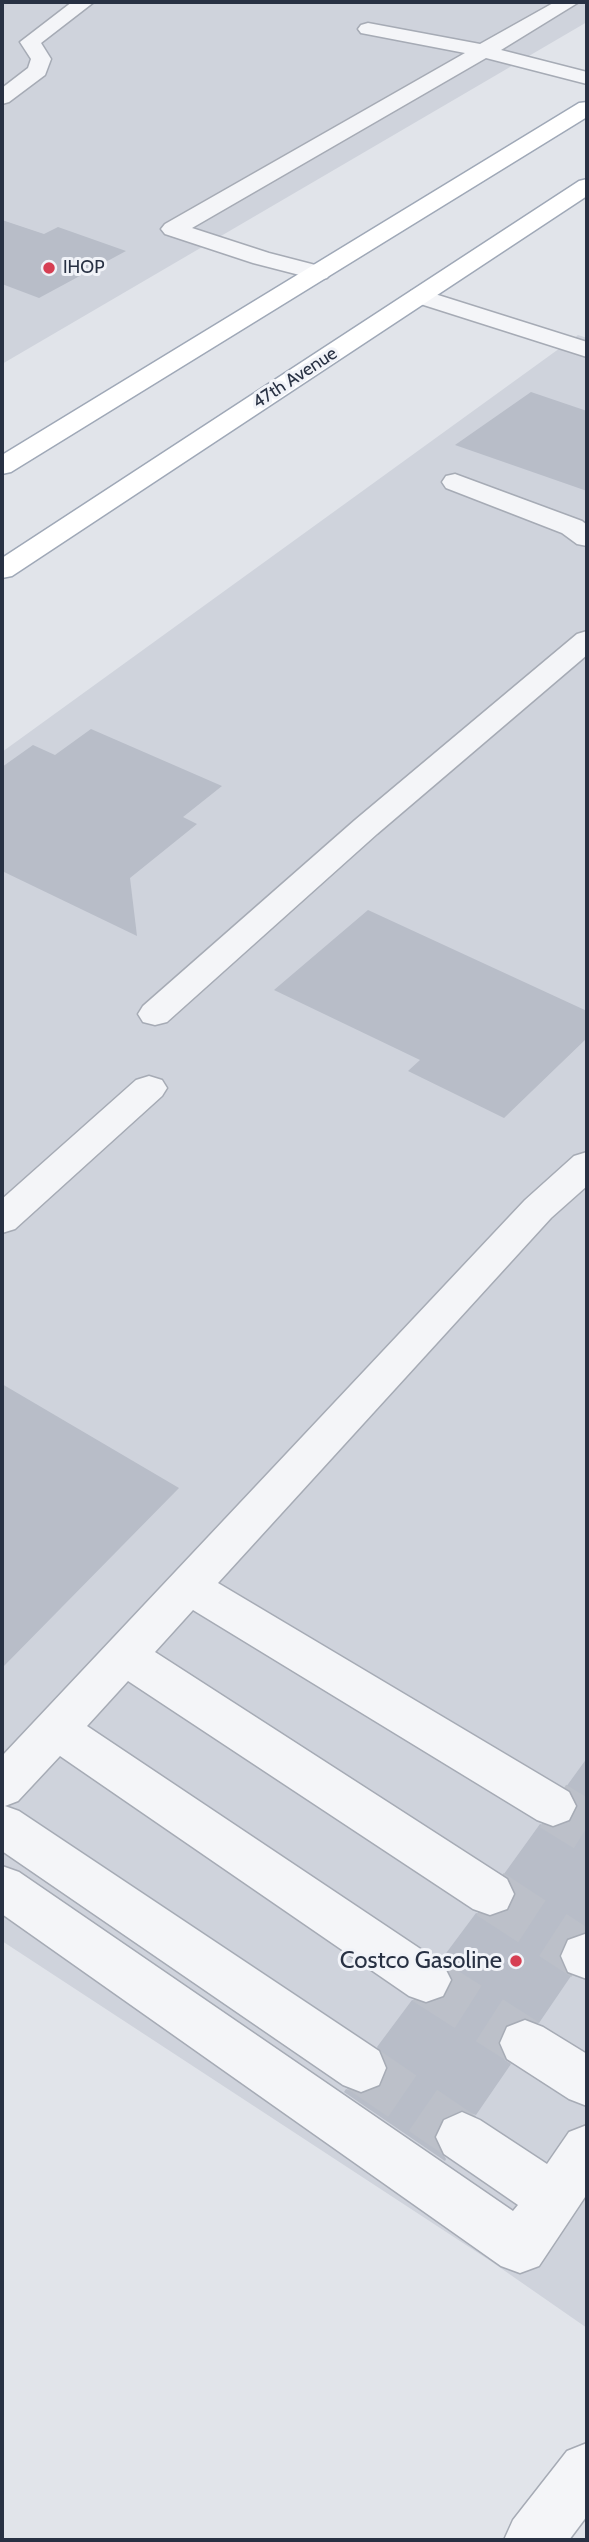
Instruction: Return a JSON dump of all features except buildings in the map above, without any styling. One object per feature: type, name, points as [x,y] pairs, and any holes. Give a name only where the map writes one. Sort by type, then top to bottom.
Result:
[{"type":"main road","points":[[2,466],[587,108]]},
{"type":"main road","name":"47th Avenue","points":[[2,570],[587,186]]},
{"type":"lane","points":[[2,98],[38,71],[41,58],[30,43],[85,2]]},
{"type":"lane","points":[[318,273],[173,229],[569,2]]},
{"type":"lane","points":[[368,29],[484,51],[587,78]]},
{"type":"lane","points":[[419,296],[587,350]]},
{"type":"lane","points":[[455,482],[572,527],[587,538]]},
{"type":"lane","points":[[155,1014],[356,836],[587,640]]},
{"type":"lane","points":[[2,1220],[149,1088]]},
{"type":"lane","points":[[2,1787],[538,1209],[587,1165]]},
{"type":"lane","points":[[188,1587],[553,1806]]},
{"type":"lane","points":[[125,1656],[490,1894]]},
{"type":"lane","points":[[56,1729],[426,1980]]},
{"type":"lane","points":[[2,1825],[362,2068]]},
{"type":"lane","points":[[2,1887],[520,2248],[587,2151]]},
{"type":"lane","points":[[525,2043],[587,2082]]},
{"type":"lane","points":[[461,2137],[553,2198]]},
{"type":"lane","points":[[533,2540],[587,2471]]},
{"type":"shaded area","points":[[2,2],[587,2],[587,22],[2,364]]},
{"type":"shaded area","points":[[578,335],[587,338],[587,2328],[492,2262],[2,1941],[2,752]]},
{"type":"tunnel","points":[[553,1806],[587,1827]]},
{"type":"tunnel","points":[[490,1894],[585,1956]]},
{"type":"tunnel","points":[[426,1980],[525,2043]]},
{"type":"tunnel","points":[[361,2068],[462,2137]]},
{"type":"place","name":"IHOP","points":[[49,268]]},
{"type":"place","name":"Costco Gasoline","points":[[516,1961]]}]
